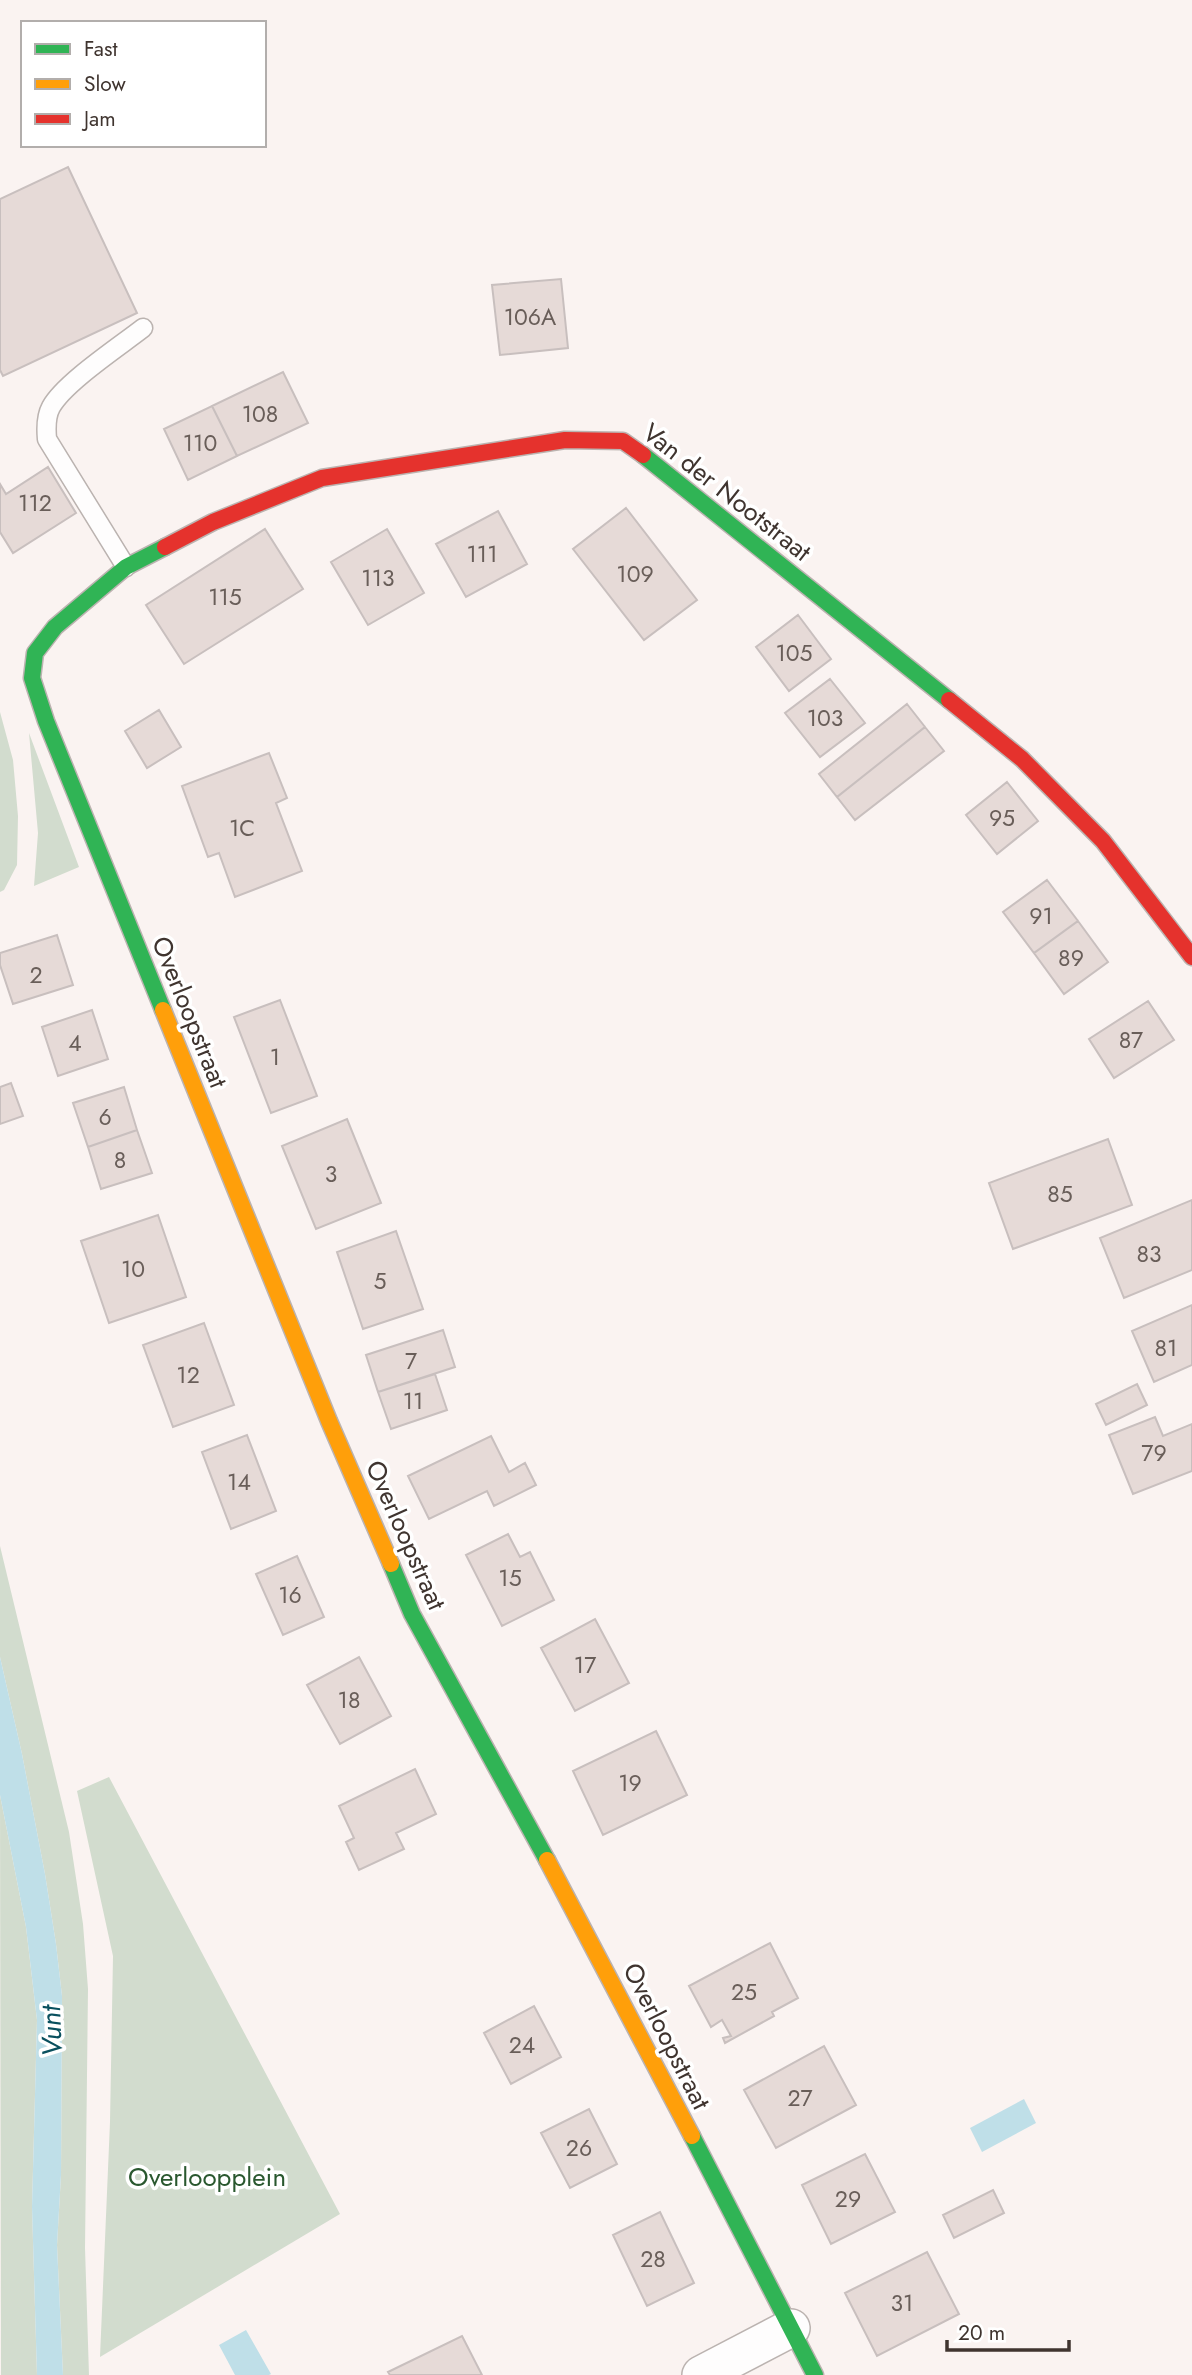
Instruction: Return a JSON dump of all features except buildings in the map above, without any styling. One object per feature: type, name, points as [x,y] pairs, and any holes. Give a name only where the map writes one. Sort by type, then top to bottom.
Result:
[{"type":"street","name":"Van der Nootstraat","points":[[32,678],[35,653],[55,626],[126,567],[213,522],[322,478],[565,440],[623,441],[660,467],[1022,759],[1103,841],[1192,957]]},
{"type":"street","name":"Overloopstraat","points":[[32,678],[46,721],[188,1073],[329,1420],[412,1614],[578,1916],[816,2375]]},
{"type":"street","points":[[701,2375],[791,2328]]},
{"type":"lane","points":[[126,567],[47,439],[46,425],[50,408],[62,391],[143,328]]},
{"type":"green space","points":[[0,712],[13,760],[18,816],[17,865],[4,890],[0,892]]},
{"type":"green space","points":[[29,733],[79,867],[34,886],[38,833]]},
{"type":"green space","points":[[0,1546],[69,1832],[83,1924],[88,1989],[85,2248],[89,2375],[63,2375],[57,2245],[61,2175],[62,1996],[45,1874],[0,1657]]},
{"type":"green space","name":"Overloopplein","points":[[109,1777],[340,2214],[100,2357],[110,2122],[113,1956],[77,1791]]},
{"type":"green space","points":[[0,1795],[26,1927],[37,2020],[32,2207],[37,2375],[1,2375]]},
{"type":"water","name":"Vunt","points":[[0,1657],[45,1874],[62,1996],[61,2175],[57,2245],[63,2375],[37,2375],[32,2207],[37,2020],[26,1927],[0,1795]]},
{"type":"water","points":[[1024,2099],[1036,2123],[982,2152],[970,2128]]},
{"type":"water","points":[[246,2330],[271,2374],[235,2375],[219,2345]]},
{"type":"traffic: fast","points":[[643,455],[949,700]]},
{"type":"traffic: fast","points":[[163,1010],[46,721],[32,678],[35,653],[55,627],[126,567],[165,547]]},
{"type":"traffic: fast","points":[[391,1564],[412,1614],[547,1860]]},
{"type":"traffic: fast","points":[[692,2136],[815,2375]]},
{"type":"traffic: slow","points":[[163,1010],[329,1421],[391,1564]]},
{"type":"traffic: slow","points":[[547,1860],[692,2136]]},
{"type":"traffic: jam","points":[[165,547],[213,522],[322,478],[565,440],[623,441],[643,455]]},
{"type":"traffic: jam","points":[[949,700],[1022,759],[1103,841],[1192,957]]}]
